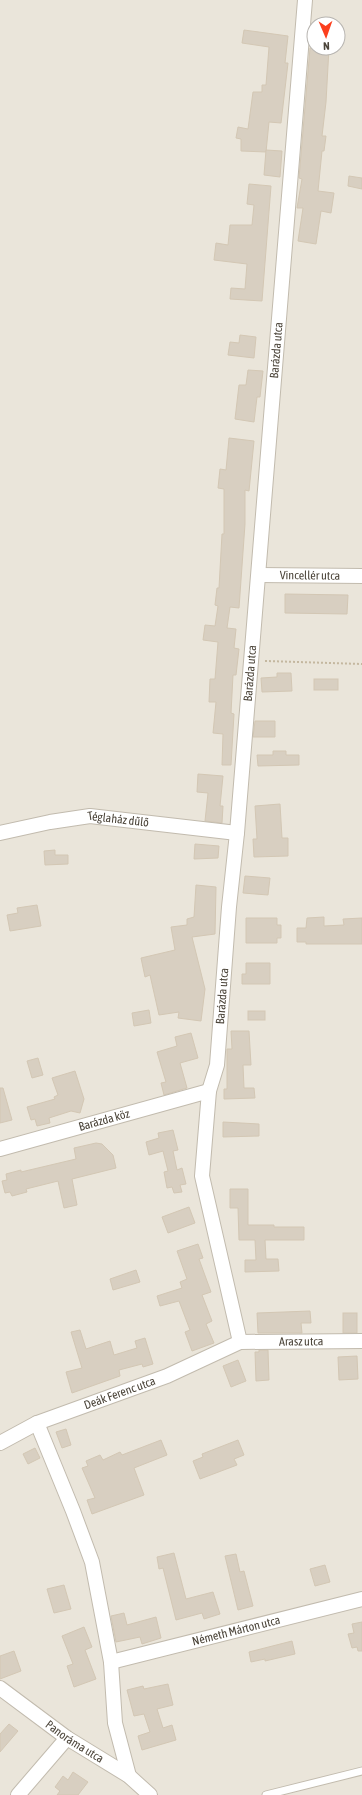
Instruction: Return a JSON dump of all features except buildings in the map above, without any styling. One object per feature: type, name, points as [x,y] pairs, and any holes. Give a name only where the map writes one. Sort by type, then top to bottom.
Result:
[{"type":"street","name":"Barázda utca","points":[[240,1342],[202,1176],[209,1091],[217,1066],[229,907],[238,833],[305,0]]},
{"type":"street","name":"Vincellér utca","points":[[258,575],[362,576]]},
{"type":"street","name":"Téglaház dűlő","points":[[0,833],[50,822],[90,816],[238,833]]},
{"type":"street","name":"Barázda köz","points":[[0,1149],[209,1091]]},
{"type":"street","name":"Arasz utca","points":[[240,1342],[362,1340]]},
{"type":"street","name":"Deák Ferenc utca","points":[[0,1443],[37,1423],[167,1376],[240,1342]]},
{"type":"street","points":[[37,1423],[92,1562],[111,1662],[115,1723],[130,1776]]},
{"type":"street","name":"Németh Márton utca","points":[[111,1662],[362,1599]]},
{"type":"street","name":"Panoráma utca","points":[[0,1688],[67,1738],[130,1776],[150,1795]]},
{"type":"street","points":[[18,1795],[67,1738]]},
{"type":"lane","points":[[266,1795],[362,1771]]},
{"type":"path","points":[[252,661],[362,664]]},
{"type":"shaded area","points":[[0,0],[362,0],[362,1795],[0,1795]]}]
